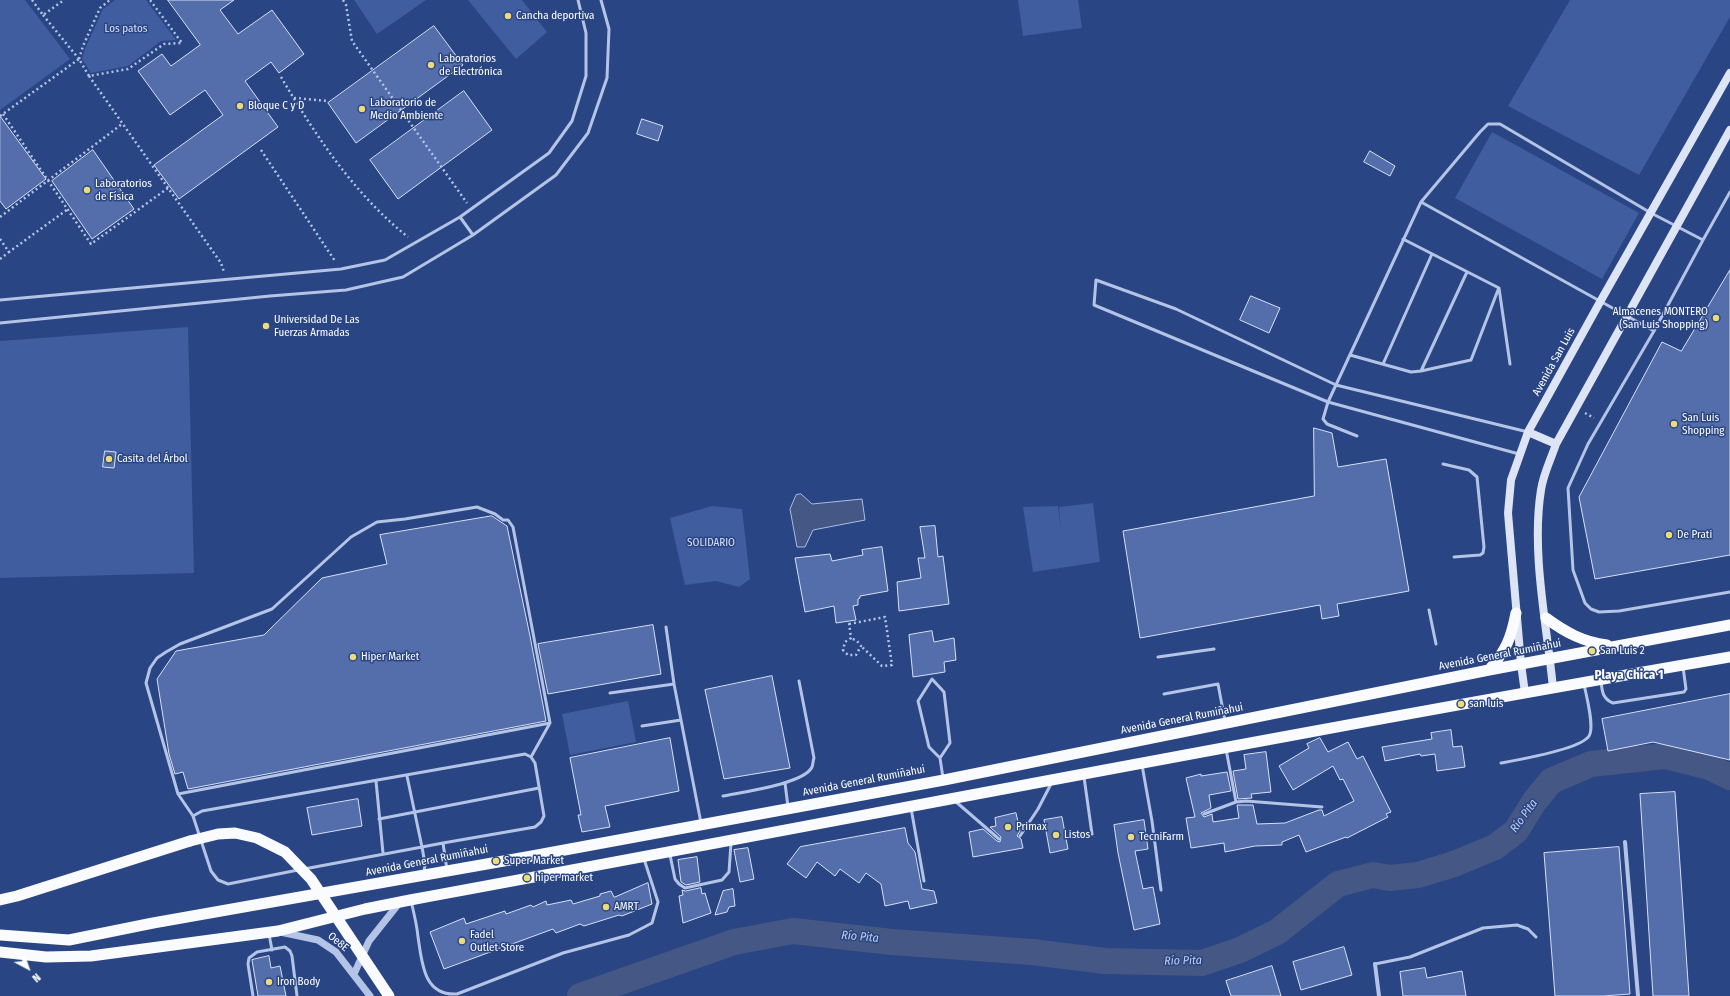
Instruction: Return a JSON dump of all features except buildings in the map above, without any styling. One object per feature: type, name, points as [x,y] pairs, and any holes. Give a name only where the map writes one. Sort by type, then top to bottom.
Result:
[{"type":"highway","points":[[1490,670],[1503,653],[1512,634],[1516,613]]},
{"type":"highway","points":[[1546,618],[1561,630],[1578,638],[1596,644],[1616,646]]},
{"type":"highway","name":"Avenida General Rumiñahui","points":[[0,935],[69,940],[153,923],[702,825],[944,780],[1550,658],[1730,625]]},
{"type":"highway","points":[[0,952],[46,957],[91,956],[273,932],[365,909],[643,856],[1084,775],[1226,746],[1730,657]]},
{"type":"highway","points":[[0,900],[190,841],[218,834],[235,833],[257,838],[285,852],[312,879],[389,996]]},
{"type":"main road","name":"Avenida San Luis","points":[[1525,693],[1516,613],[1508,513],[1511,480],[1519,454],[1528,432],[1730,73]]},
{"type":"main road","points":[[1553,688],[1546,618],[1541,586],[1538,540],[1541,490],[1556,444],[1678,227],[1730,130]]},
{"type":"main road","points":[[1528,432],[1556,444]]},
{"type":"street","points":[[1625,842],[1638,996]]},
{"type":"street","name":"Oe8E","points":[[354,974],[370,941],[405,901]]},
{"type":"street","name":"Oe8E","points":[[273,932],[318,940],[336,952],[370,996]]},
{"type":"street","points":[[1375,964],[1379,996]]},
{"type":"lane","points":[[0,300],[341,270],[385,260],[460,217],[549,153],[572,121],[586,76],[586,33],[578,0]]},
{"type":"lane","points":[[0,323],[270,296],[346,290],[403,277],[473,235],[556,175],[588,133],[607,78],[609,29],[602,0]]},
{"type":"lane","points":[[1357,436],[1327,424],[1323,419],[1328,402],[1420,202],[1488,124],[1500,124],[1651,212],[1703,240]]},
{"type":"lane","points":[[1730,192],[1654,331],[1588,444],[1568,488],[1573,570],[1585,603],[1591,609],[1599,612],[1619,611],[1730,592]]},
{"type":"lane","points":[[1420,202],[1654,331]]},
{"type":"lane","points":[[460,217],[473,235]]},
{"type":"lane","points":[[1403,239],[1499,288]]},
{"type":"lane","points":[[1383,364],[1432,254]]},
{"type":"lane","points":[[1421,371],[1467,272]]},
{"type":"lane","points":[[1519,454],[1328,402],[1094,305],[1096,280],[1176,309],[1336,385],[1528,432]]},
{"type":"lane","points":[[1350,355],[1411,372],[1471,360],[1499,288]]},
{"type":"lane","points":[[1499,288],[1510,364]]},
{"type":"lane","points":[[1443,464],[1469,470],[1478,477],[1484,547],[1483,553],[1480,556],[1454,557]]},
{"type":"lane","points":[[193,816],[202,811],[525,754],[531,756],[535,763],[544,816],[541,822],[535,827],[383,853],[228,884],[218,880],[211,871],[193,816],[178,794],[146,683],[150,668],[157,658],[180,644],[272,609],[351,537],[377,522],[477,507],[495,514],[503,520],[508,520],[513,527],[550,723],[531,756]]},
{"type":"lane","points":[[1429,610],[1436,644]]},
{"type":"lane","points":[[666,628],[680,720],[702,825]]},
{"type":"lane","points":[[1158,657],[1214,649]]},
{"type":"lane","points":[[1600,680],[1603,695],[1608,701],[1613,703],[1684,692],[1686,689],[1682,665]]},
{"type":"lane","points":[[940,758],[950,743],[944,692],[932,679],[918,701],[929,747],[940,758],[944,780]]},
{"type":"lane","points":[[723,796],[784,783],[804,776],[812,768],[814,758],[799,681]]},
{"type":"lane","points":[[1501,763],[1549,754],[1582,742],[1589,736],[1591,727],[1584,682]]},
{"type":"lane","points":[[610,693],[674,684]]},
{"type":"lane","points":[[1164,694],[1218,684],[1226,723]]},
{"type":"lane","points":[[642,726],[680,720]]},
{"type":"lane","points":[[178,794],[550,723]]},
{"type":"lane","points":[[1226,746],[1236,802]]},
{"type":"lane","points":[[1142,763],[1152,821],[1161,890]]},
{"type":"lane","points":[[1084,775],[1092,834]]},
{"type":"lane","points":[[407,776],[425,864],[424,875]]},
{"type":"lane","points":[[1020,836],[1038,809],[1053,780]]},
{"type":"lane","points":[[376,781],[383,853]]},
{"type":"lane","points":[[784,783],[788,809]]},
{"type":"lane","points":[[379,819],[539,788]]},
{"type":"lane","points":[[952,799],[999,839]]},
{"type":"lane","points":[[1204,814],[1236,802],[1246,801],[1322,807]]},
{"type":"lane","points":[[911,806],[924,881]]},
{"type":"lane","points":[[670,851],[675,879],[685,888],[722,880],[726,876],[729,872],[731,853],[730,840]]},
{"type":"lane","points":[[443,843],[447,871]]},
{"type":"lane","points":[[405,901],[416,917],[423,969],[430,985],[436,991],[447,996],[563,953],[629,935],[652,923],[658,902],[643,856]]},
{"type":"lane","points":[[1375,964],[1410,956],[1483,928],[1517,925],[1528,929],[1536,937]]},
{"type":"lane","points":[[272,950],[273,932]]},
{"type":"lane","points":[[253,996],[248,964],[249,958],[257,952],[285,947],[290,951],[292,956],[296,996]]},
{"type":"path","points":[[32,0],[79,59],[122,124],[221,263],[226,280]]},
{"type":"path","points":[[43,15],[64,0]]},
{"type":"path","points":[[0,116],[79,59],[83,46],[100,8],[110,0]]},
{"type":"path","points":[[89,76],[128,69],[164,44],[182,43],[150,0]]},
{"type":"path","points":[[343,0],[346,5],[352,41],[471,208]]},
{"type":"path","points":[[281,77],[316,134],[360,191],[388,221],[415,242]]},
{"type":"path","points":[[294,98],[328,101]]},
{"type":"path","points":[[3,114],[91,244],[168,188]]},
{"type":"path","points":[[0,217],[122,124]]},
{"type":"path","points":[[260,150],[341,270]]},
{"type":"path","points":[[0,259],[68,210]]},
{"type":"path","points":[[0,239],[9,252]]},
{"type":"path","points":[[851,638],[849,624],[885,617],[892,665],[882,666],[857,640],[851,638],[844,642],[843,650],[848,655],[856,655],[862,646]]},
{"type":"green space","points":[[0,0],[25,0],[70,59],[0,110]]},
{"type":"green space","name":"Los patos","points":[[115,0],[146,0],[176,40],[161,41],[128,66],[91,73],[82,59],[85,49],[103,9]]},
{"type":"green space","points":[[354,0],[426,0],[377,34]]},
{"type":"green space","name":"Cancha deportiva","points":[[468,0],[522,0],[547,32],[516,59]]},
{"type":"green space","points":[[1018,0],[1078,0],[1082,28],[1023,36]]},
{"type":"green space","points":[[1570,0],[1730,0],[1730,17],[1639,175],[1508,106]]},
{"type":"green space","points":[[1492,132],[1639,213],[1602,279],[1455,198]]},
{"type":"green space","points":[[188,327],[194,573],[0,578],[0,341]]},
{"type":"green space","points":[[1093,503],[1100,562],[1033,572],[1023,507],[1058,506],[1061,531],[1059,507]]},
{"type":"green space","name":"SOLIDARIO","points":[[712,506],[742,509],[750,579],[739,587],[716,581],[685,585],[670,518]]},
{"type":"green space","points":[[628,701],[636,742],[570,755],[562,714]]},
{"type":"shaded area","points":[[801,494],[812,504],[862,499],[865,520],[813,530],[805,547],[797,547],[790,509],[796,495]]},
{"type":"waterway","name":"Río Pita","points":[[580,996],[734,942],[793,931],[892,942],[1032,952],[1105,961],[1202,963],[1240,950],[1277,932],[1338,884],[1373,875],[1390,878],[1418,875],[1454,864],[1495,847],[1516,831],[1534,802],[1551,781],[1591,764],[1665,756],[1709,767],[1730,777]]},
{"type":"place","name":"Cancha deportiva","points":[[508,16]]},
{"type":"place","name":"Laboratorios de Electrónica","points":[[431,65]]},
{"type":"place","name":"Bloque C y D","points":[[240,106]]},
{"type":"place","name":"Laboratorio de Medio Ambiente","points":[[362,109]]},
{"type":"place","name":"Laboratorios de Física","points":[[87,190]]},
{"type":"place","name":"Almacenes MONTERO (San Luis Shopping)","points":[[1716,318]]},
{"type":"place","name":"Universidad De Las Fuerzas Armadas","points":[[266,326]]},
{"type":"place","name":"San Luis Shopping","points":[[1674,424]]},
{"type":"place","name":"Casita del Árbol","points":[[109,459]]},
{"type":"place","name":"De Prati","points":[[1669,535]]},
{"type":"place","name":"San Luis 2","points":[[1592,651]]},
{"type":"place","name":"Hiper Market","points":[[353,657]]},
{"type":"place","name":"san luis","points":[[1461,704]]},
{"type":"place","name":"Primax","points":[[1008,827]]},
{"type":"place","name":"Listos","points":[[1056,835]]},
{"type":"place","name":"TecniFarm","points":[[1131,837]]},
{"type":"place","name":"Super Market","points":[[496,861]]},
{"type":"place","name":"hiper market","points":[[527,878]]},
{"type":"place","name":"AMRT","points":[[606,907]]},
{"type":"place","name":"Fadel Outlet Store","points":[[462,941]]},
{"type":"place","name":"Iron Body","points":[[269,982]]},
{"type":"district","name":"Playa Chica 1","points":[[1629,675]]}]
